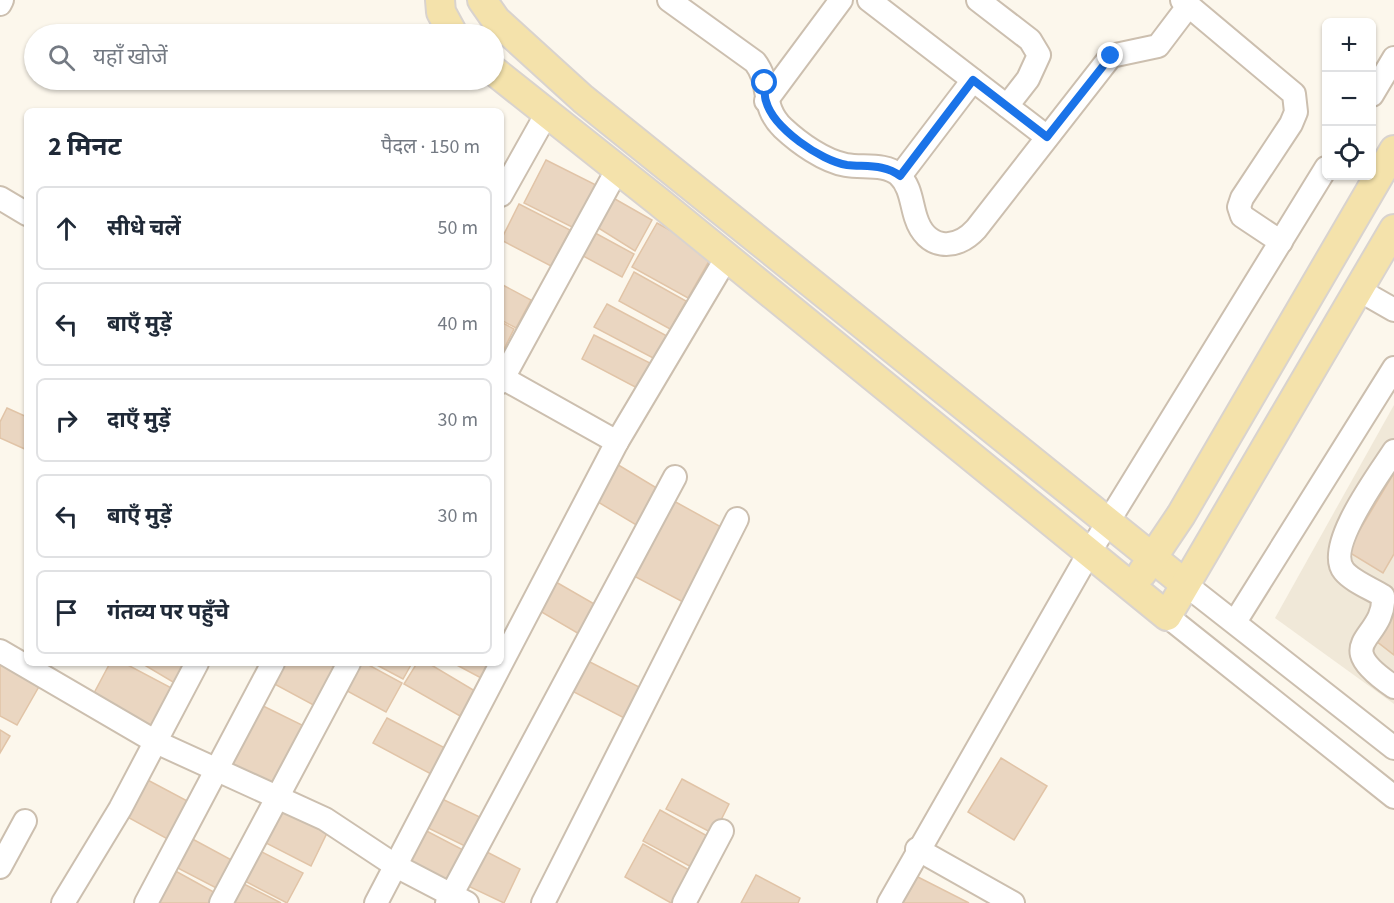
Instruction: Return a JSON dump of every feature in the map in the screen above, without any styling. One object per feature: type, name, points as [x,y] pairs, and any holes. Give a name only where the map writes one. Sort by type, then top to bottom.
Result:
[{"type":"main road","points":[[440,0],[441,12],[448,24]]},
{"type":"main road","points":[[483,0],[500,24]]},
{"type":"main road","points":[[504,27],[582,99],[1110,521],[1152,559],[1185,584]]},
{"type":"main road","points":[[504,79],[727,257],[1167,616],[1394,229]]},
{"type":"main road","points":[[1133,587],[1181,515],[1394,150]]},
{"type":"street","points":[[0,4],[2,0]]},
{"type":"street","points":[[669,0],[755,62],[762,72],[766,101],[783,128],[811,149],[845,165],[887,169],[900,176],[909,191],[916,219],[922,230],[938,243],[951,245],[968,237],[976,229],[1111,56],[1158,46],[1185,3],[1294,94],[1296,111],[1291,124],[1242,198],[1239,207],[1242,216],[1281,242]]},
{"type":"street","points":[[766,101],[841,0]]},
{"type":"street","points":[[869,0],[1047,137]]},
{"type":"street","points":[[978,0],[1030,40],[1039,55],[1028,79],[1007,106]]},
{"type":"street","points":[[1376,87],[1394,58]]},
{"type":"street","points":[[900,176],[973,80]]},
{"type":"street","points":[[504,190],[547,113]]},
{"type":"street","points":[[504,375],[617,170]]},
{"type":"street","points":[[889,903],[917,849],[1089,553],[1322,175]]},
{"type":"street","points":[[0,198],[24,212]]},
{"type":"street","points":[[504,659],[617,442],[727,257]]},
{"type":"street","points":[[1359,290],[1394,310]]},
{"type":"street","points":[[1235,622],[1392,374]]},
{"type":"street","points":[[504,380],[617,442]]},
{"type":"street","points":[[1394,451],[1351,520],[1341,543],[1338,558],[1344,571],[1383,596],[1384,608],[1363,640],[1362,656],[1368,668],[1394,687]]},
{"type":"street","points":[[26,666],[156,742],[215,771],[278,796],[325,819],[396,866],[455,900],[675,477]]},
{"type":"street","points":[[543,903],[737,519]]},
{"type":"street","points":[[1185,584],[1394,748]]},
{"type":"street","points":[[1167,616],[1394,796]]},
{"type":"street","points":[[0,651],[24,665]]},
{"type":"street","points":[[63,903],[120,809],[195,666]]},
{"type":"street","points":[[146,903],[271,666]]},
{"type":"street","points":[[221,903],[347,666]]},
{"type":"street","points":[[376,903],[500,666]]},
{"type":"street","points":[[0,867],[26,821]]},
{"type":"street","points":[[684,903],[722,831]]},
{"type":"street","points":[[917,849],[1013,903]]},
{"type":"shaded area","points":[[1394,405],[1394,704],[1275,618]]},
{"type":"building","points":[[546,160],[600,187],[578,230],[524,203]]},
{"type":"building","points":[[608,195],[652,220],[635,251],[592,224]]},
{"type":"building","points":[[519,204],[570,230],[551,266],[504,242],[504,234]]},
{"type":"building","points":[[657,223],[713,254],[688,298],[632,267]]},
{"type":"building","points":[[586,228],[634,254],[622,277],[574,251]]},
{"type":"building","points":[[634,272],[686,301],[670,329],[619,301]]},
{"type":"building","points":[[504,286],[531,300],[516,328],[504,322]]},
{"type":"building","points":[[607,304],[667,336],[655,359],[594,327]]},
{"type":"building","points":[[504,324],[514,329],[504,349]]},
{"type":"building","points":[[594,335],[652,364],[639,389],[582,359]]},
{"type":"building","points":[[7,408],[24,416],[24,449],[0,438],[0,422]]},
{"type":"building","points":[[615,463],[660,490],[638,526],[593,499]]},
{"type":"building","points":[[1394,473],[1394,554],[1383,573],[1347,551]]},
{"type":"building","points":[[672,500],[723,528],[683,602],[632,575]]},
{"type":"building","points":[[549,578],[603,609],[586,638],[533,607]]},
{"type":"building","points":[[1394,607],[1394,655],[1371,637]]},
{"type":"building","points":[[0,660],[41,683],[17,725],[0,716]]},
{"type":"building","points":[[586,660],[645,690],[630,721],[570,690]]},
{"type":"building","points":[[108,666],[130,666],[179,692],[159,730],[93,695]]},
{"type":"building","points":[[146,666],[189,666],[178,685]]},
{"type":"building","points":[[274,666],[333,666],[340,670],[319,708],[267,680]]},
{"type":"building","points":[[348,666],[371,666],[402,683],[386,712],[338,686]]},
{"type":"building","points":[[379,666],[410,666],[403,679]]},
{"type":"building","points":[[415,666],[433,666],[475,691],[460,716],[404,684]]},
{"type":"building","points":[[459,666],[487,666],[481,678]]},
{"type":"building","points":[[255,702],[304,726],[272,789],[223,764]]},
{"type":"building","points":[[387,718],[445,748],[431,774],[373,743]]},
{"type":"building","points":[[0,730],[10,736],[0,753]]},
{"type":"building","points":[[1001,758],[1047,786],[1014,840],[968,812]]},
{"type":"building","points":[[142,777],[193,804],[173,842],[122,814]]},
{"type":"building","points":[[682,779],[729,804],[714,834],[666,809]]},
{"type":"building","points":[[438,797],[486,820],[471,849],[424,826]]},
{"type":"building","points":[[279,810],[327,833],[311,866],[264,842]]},
{"type":"building","points":[[660,810],[711,838],[695,869],[643,841]]},
{"type":"building","points":[[417,826],[467,852],[449,885],[399,859]]},
{"type":"building","points":[[185,835],[239,864],[224,892],[170,864]]},
{"type":"building","points":[[643,844],[698,875],[682,903],[671,903],[625,877]]},
{"type":"building","points":[[254,848],[303,873],[287,903],[239,878]]},
{"type":"building","points":[[485,851],[520,869],[504,903],[468,886]]},
{"type":"building","points":[[170,868],[221,896],[217,903],[151,903]]},
{"type":"building","points":[[756,875],[800,898],[798,903],[741,903]]},
{"type":"building","points":[[914,875],[969,903],[900,903]]},
{"type":"building","points":[[238,881],[281,903],[227,903]]},
{"type":"route","points":[[765,83],[766,101],[773,116],[783,128],[811,149],[845,165],[887,169],[900,176],[973,80],[1047,137],[1111,56]]}]
